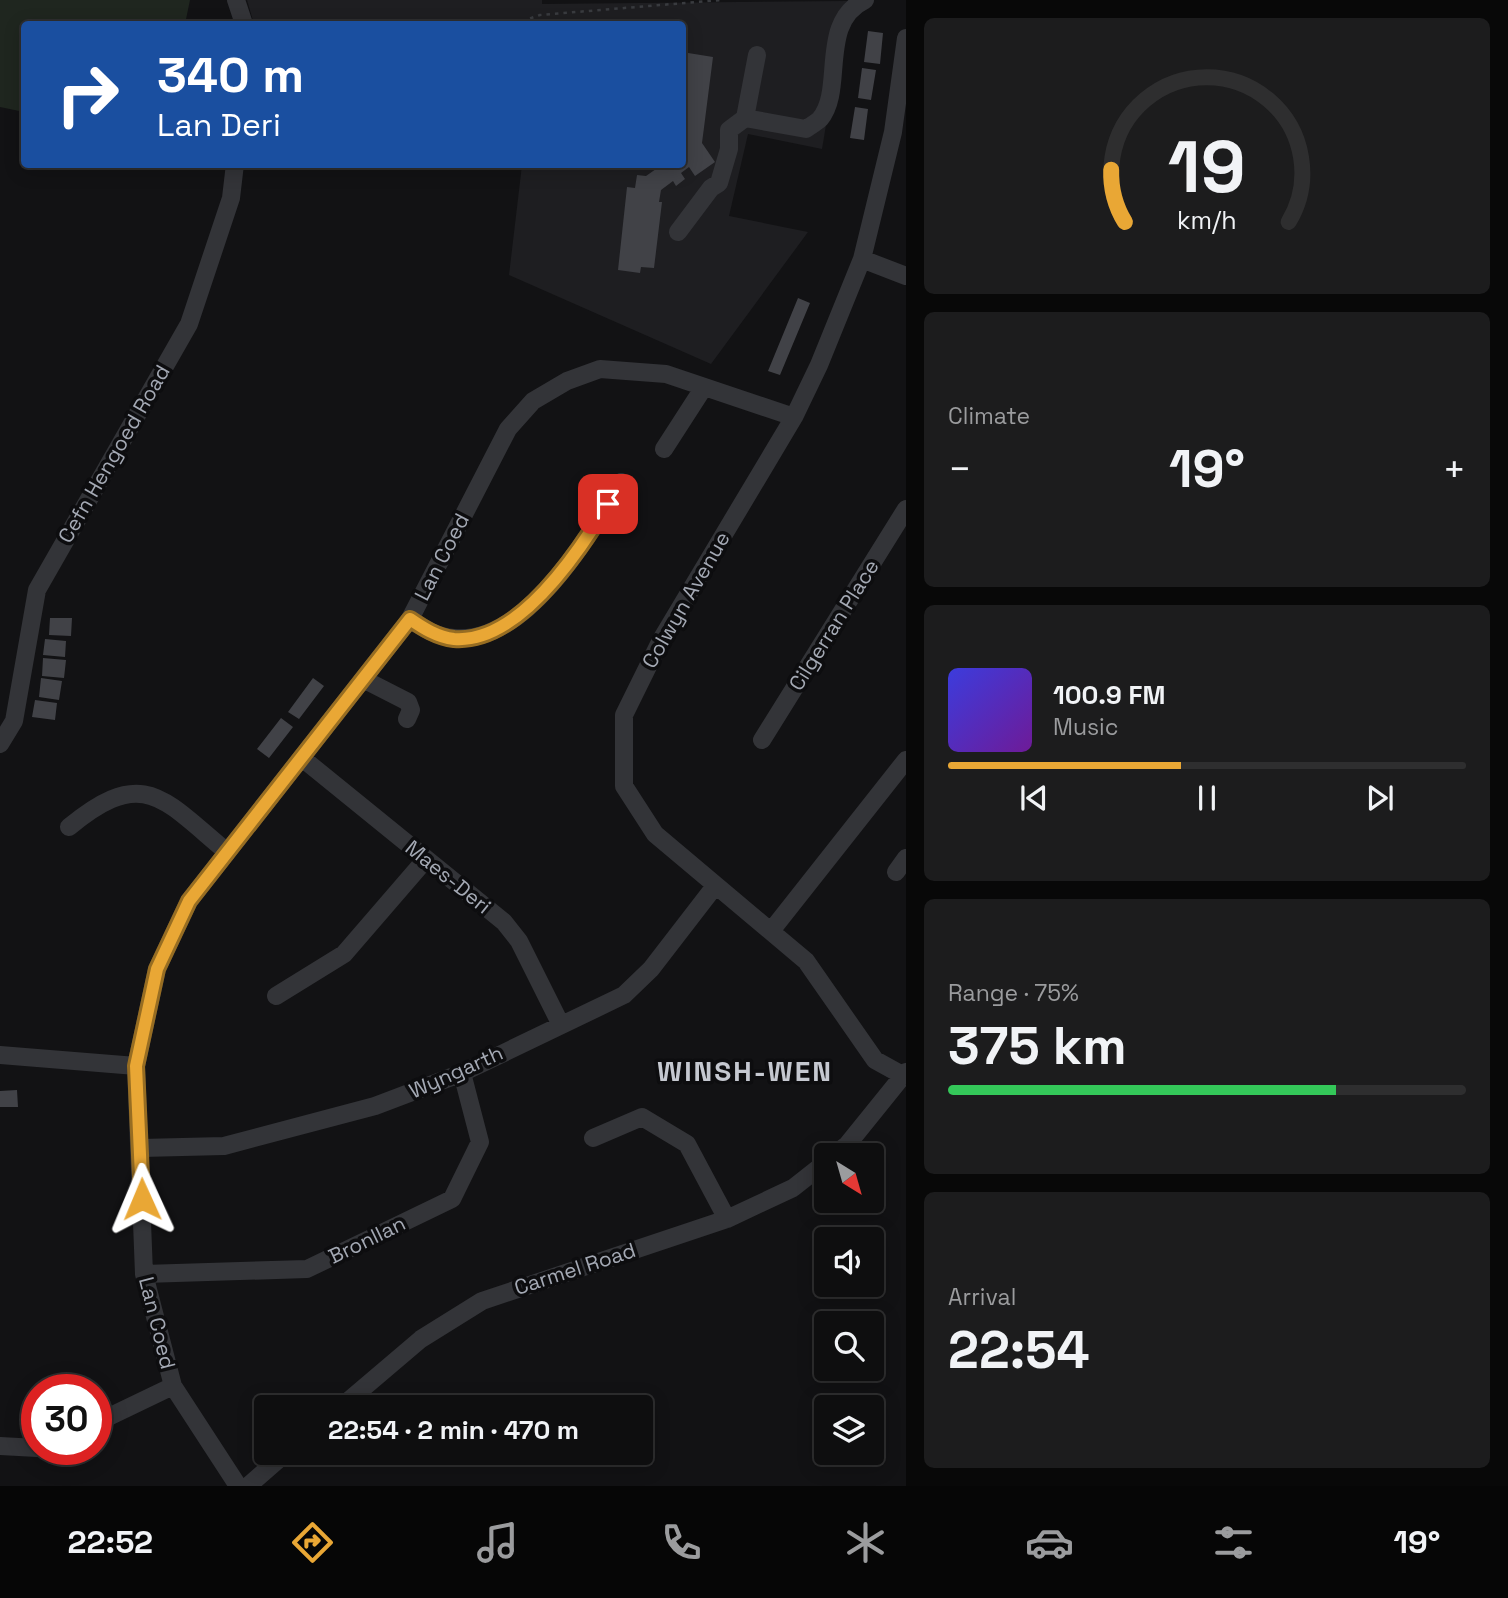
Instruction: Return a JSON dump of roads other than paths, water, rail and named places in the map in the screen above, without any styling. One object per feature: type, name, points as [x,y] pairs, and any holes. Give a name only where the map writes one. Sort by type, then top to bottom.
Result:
[{"type":"street","points":[[236,0],[243,21]]},
{"type":"street","points":[[745,118],[806,129],[821,119],[828,98],[836,40],[850,12],[865,0]]},
{"type":"street","name":"Colwyn Avenue","points":[[905,1074],[875,1060],[806,961],[655,834],[624,786],[624,715],[662,638],[794,417],[819,365],[862,259],[893,132],[906,38]]},
{"type":"street","points":[[678,232],[711,188],[719,183],[729,149],[729,130],[745,118],[758,55]]},
{"type":"street","name":"Cefn Hengoed Road","points":[[0,744],[14,721],[37,590],[189,324],[231,198],[235,168]]},
{"type":"street","points":[[862,259],[906,276]]},
{"type":"street","name":"Lan Coed","points":[[238,1486],[173,1385],[144,1274],[136,1066],[157,969],[189,901],[410,619],[508,429],[533,401],[566,381],[600,369],[666,374],[794,417]]},
{"type":"street","points":[[664,449],[704,387]]},
{"type":"street","points":[[410,619],[429,632],[455,639],[481,634],[505,624],[532,605],[564,566],[595,527],[621,482]]},
{"type":"street","name":"Cilgerran Place","points":[[762,740],[906,509]]},
{"type":"street","points":[[363,679],[408,702],[411,710],[407,719]]},
{"type":"street","name":"Maes-Deri","points":[[302,758],[504,922],[519,941],[559,1024]]},
{"type":"street","points":[[771,931],[906,760]]},
{"type":"street","points":[[69,827],[96,805],[114,796],[134,792],[151,795],[171,805],[227,852]]},
{"type":"street","points":[[276,996],[344,954],[426,859]]},
{"type":"street","name":"Wyngarth","points":[[141,1148],[225,1146],[375,1106],[462,1073],[624,995],[641,981],[715,886]]},
{"type":"street","points":[[0,1055],[136,1066]]},
{"type":"street","name":"Bronllan","points":[[144,1274],[307,1269],[452,1199],[480,1142],[462,1073]]},
{"type":"street","points":[[849,1143],[905,1074]]},
{"type":"street","points":[[593,1138],[642,1117],[687,1144],[727,1219]]},
{"type":"street","name":"Carmel Road","points":[[355,1395],[421,1339],[482,1301],[727,1219],[793,1188],[814,1171]]},
{"type":"street","points":[[112,1415],[173,1385]]},
{"type":"street","points":[[0,1446],[21,1447]]},
{"type":"street","points":[[248,1486],[272,1465]]},
{"type":"district","name":"WINSH-WEN","points":[[745,1071]]}]
